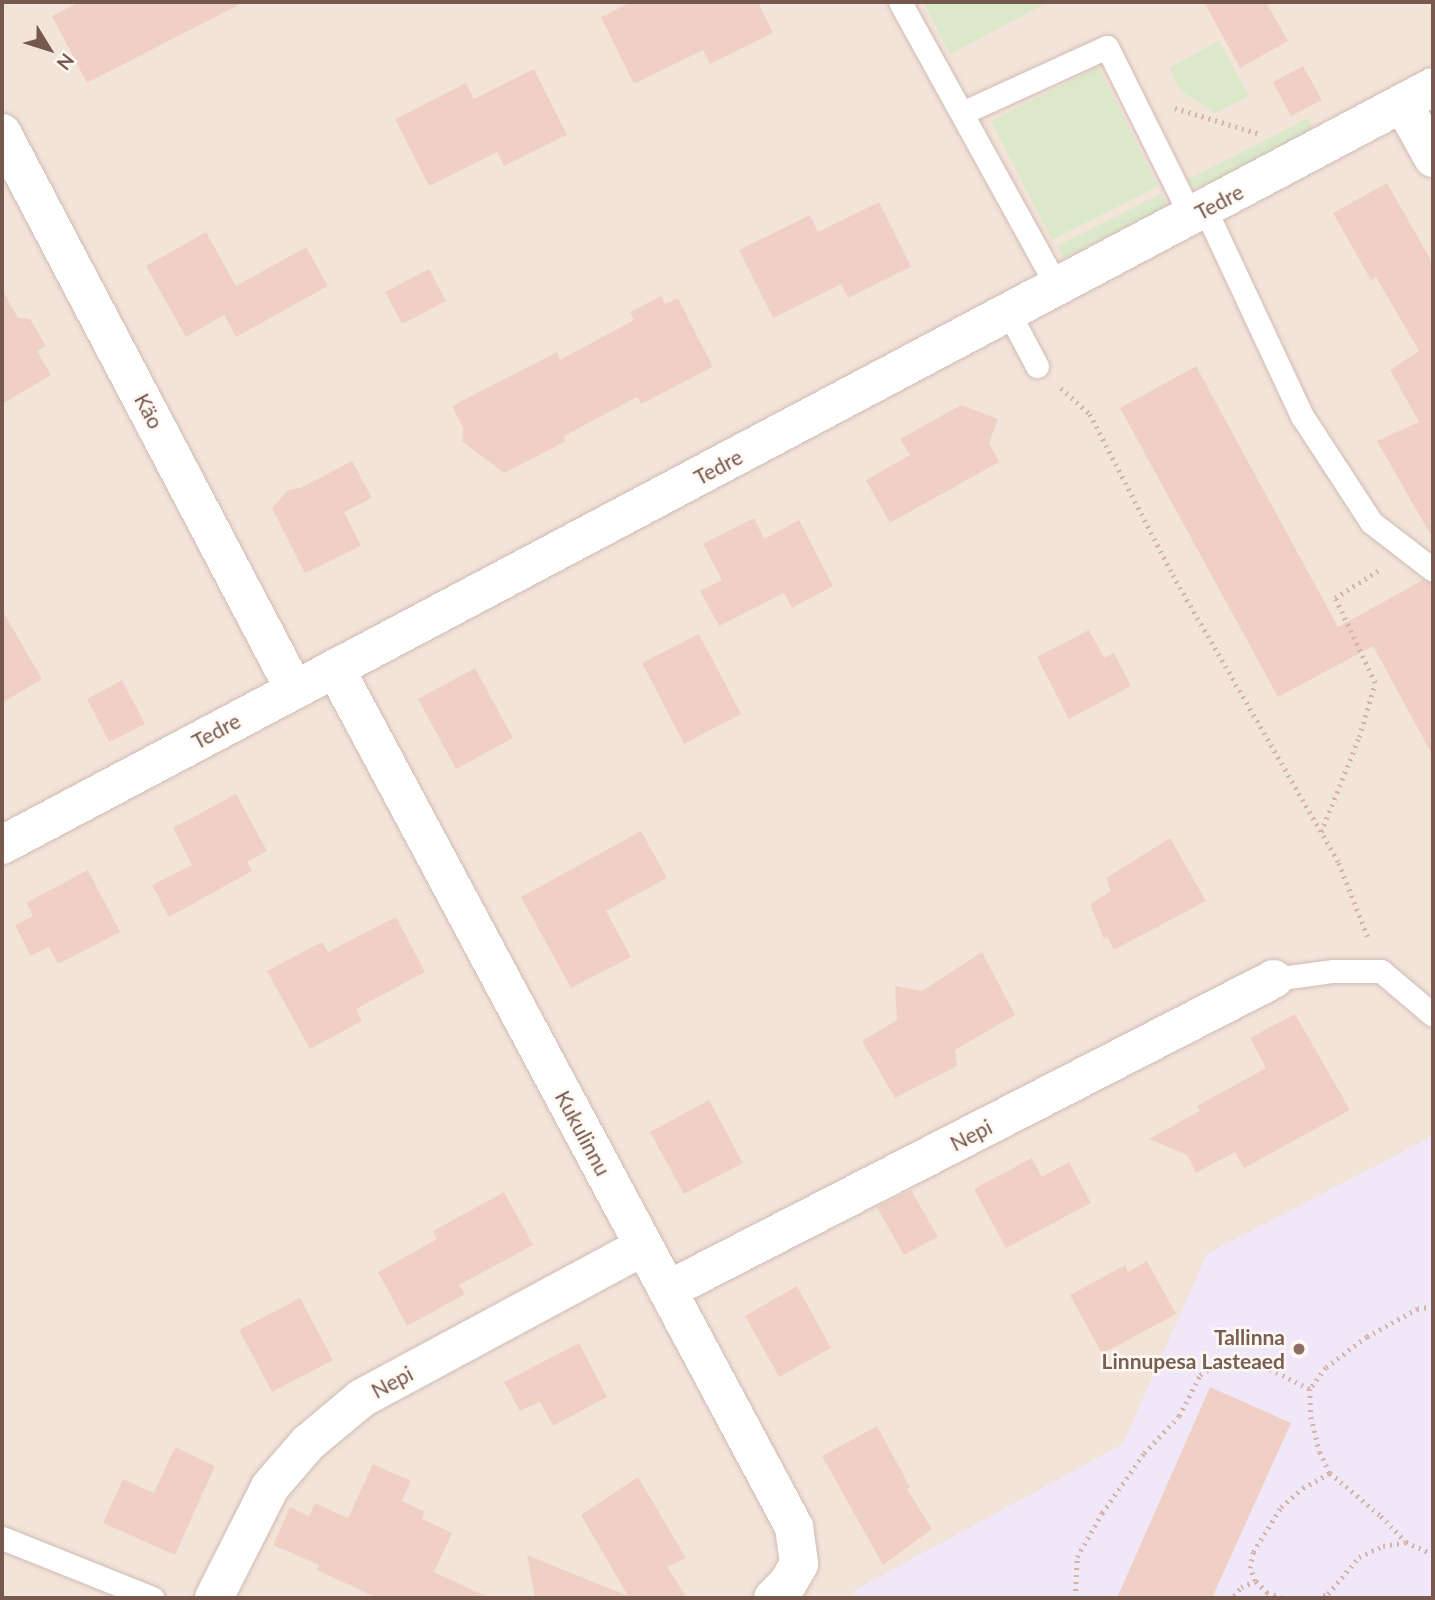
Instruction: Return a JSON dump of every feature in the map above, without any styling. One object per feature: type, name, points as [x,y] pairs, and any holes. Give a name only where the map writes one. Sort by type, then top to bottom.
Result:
[{"type":"street","name":"Tedre","points":[[2,845],[1418,95]]},
{"type":"street","points":[[1418,95],[1433,158]]},
{"type":"street","name":"Käo","points":[[2,133],[294,689]]},
{"type":"street","name":"Kukulinnu","points":[[335,668],[794,1527],[799,1564],[788,1583],[774,1598]]},
{"type":"street","name":"Nepi","points":[[668,1290],[1274,979]]},
{"type":"street","name":"Nepi","points":[[214,1598],[270,1487],[309,1443],[362,1398],[644,1246]]},
{"type":"lane","points":[[900,2],[1058,288]]},
{"type":"lane","points":[[962,113],[1107,47],[1130,95],[1198,213],[1302,416],[1371,522],[1433,570]]},
{"type":"lane","points":[[1009,313],[1037,366]]},
{"type":"lane","points":[[1274,979],[1333,971],[1381,971],[1433,1015]]},
{"type":"lane","points":[[2,1538],[152,1598]]},
{"type":"path","points":[[1130,95],[1262,134]]},
{"type":"path","points":[[1037,366],[1090,414],[1173,575],[1339,863],[1381,971]]},
{"type":"path","points":[[1321,832],[1359,737],[1375,683],[1335,598],[1409,551]]},
{"type":"path","points":[[1433,1307],[1418,1309],[1367,1337],[1326,1368],[1310,1389],[1311,1417],[1320,1452],[1330,1473],[1381,1516],[1406,1542],[1433,1554]]},
{"type":"path","points":[[1076,1598],[1077,1557],[1102,1513],[1144,1453],[1179,1416],[1200,1376],[1219,1362],[1245,1363],[1270,1369],[1310,1389]]},
{"type":"path","points":[[1282,1598],[1267,1593],[1255,1581],[1250,1568],[1251,1560],[1267,1526],[1281,1507],[1303,1488],[1330,1473]]},
{"type":"path","points":[[1317,1598],[1328,1594],[1359,1557],[1383,1546],[1406,1542]]},
{"type":"path","points":[[1234,1596],[1241,1587],[1255,1581]]},
{"type":"shaded area","points":[[2,2],[1433,2],[1433,1598],[2,1598]]},
{"type":"shaded area","name":"Tallinna Linnupesa Lasteaed","points":[[1433,1136],[1433,1598],[852,1598],[855,1590],[1123,1444],[1207,1254]]},
{"type":"green space","points":[[923,2],[1049,2],[950,54]]},
{"type":"green space","points":[[1219,41],[1249,96],[1215,113],[1181,91],[1169,68]]},
{"type":"green space","points":[[1098,67],[1158,186],[1052,240],[991,121]]},
{"type":"green space","points":[[1308,118],[1313,131],[1203,188],[1191,185],[1187,180]]},
{"type":"green space","points":[[1162,193],[1167,206],[1063,259],[1057,246]]},
{"type":"building","points":[[79,2],[244,2],[87,83],[52,16]]},
{"type":"building","points":[[631,2],[758,2],[773,33],[710,64],[703,50],[634,84],[601,17]]},
{"type":"building","points":[[1204,2],[1266,2],[1288,41],[1240,68]]},
{"type":"building","points":[[1303,66],[1322,100],[1291,116],[1273,82]]},
{"type":"building","points":[[534,69],[567,135],[504,166],[497,152],[429,186],[395,119],[466,83],[474,99]]},
{"type":"building","points":[[1387,183],[1433,264],[1433,539],[1377,441],[1419,422],[1390,370],[1419,351],[1376,277],[1371,280],[1333,213]]},
{"type":"building","points":[[879,202],[911,267],[848,298],[841,284],[773,318],[739,250],[810,215],[818,232]]},
{"type":"building","points":[[206,232],[236,286],[306,247],[328,286],[236,337],[224,315],[186,337],[146,266]]},
{"type":"building","points":[[429,269],[446,301],[402,324],[385,292]]},
{"type":"building","points":[[2,289],[18,318],[30,319],[46,346],[37,351],[51,375],[2,404]]},
{"type":"building","points":[[661,296],[665,304],[678,298],[713,367],[641,404],[637,397],[564,436],[566,441],[504,473],[462,441],[463,428],[452,406],[557,352],[560,360],[634,320],[630,312]]},
{"type":"building","points":[[1196,366],[1338,627],[1423,580],[1433,584],[1433,756],[1373,646],[1278,697],[1120,408]]},
{"type":"building","points":[[961,405],[998,419],[989,443],[999,462],[890,523],[866,480],[910,455],[900,439]]},
{"type":"building","points":[[352,461],[372,498],[344,512],[361,546],[305,573],[272,508],[288,490],[300,488]]},
{"type":"building","points":[[754,518],[764,539],[799,520],[833,586],[792,608],[784,593],[719,626],[700,591],[722,580],[703,544]]},
{"type":"building","points":[[2,610],[42,679],[2,703]]},
{"type":"building","points":[[1089,630],[1104,658],[1114,653],[1131,686],[1069,719],[1037,657]]},
{"type":"building","points":[[699,634],[741,714],[684,744],[642,663]]},
{"type":"building","points":[[475,668],[513,738],[456,769],[418,699]]},
{"type":"building","points":[[122,680],[145,724],[109,742],[87,699]]},
{"type":"building","points":[[236,794],[267,851],[247,862],[252,871],[169,917],[152,885],[192,865],[173,828]]},
{"type":"building","points":[[641,831],[667,878],[606,911],[631,957],[571,988],[521,897]]},
{"type":"building","points":[[1170,838],[1206,901],[1114,950],[1107,937],[1104,939],[1090,904],[1111,891],[1106,878]]},
{"type":"building","points":[[88,870],[120,932],[58,964],[49,947],[31,956],[15,925],[33,916],[26,903]]},
{"type":"building","points":[[396,917],[425,972],[356,1009],[362,1021],[310,1049],[267,971],[322,942],[328,952]]},
{"type":"building","points":[[982,952],[1015,1015],[955,1050],[957,1066],[895,1098],[862,1041],[897,1020],[895,986],[922,991]]},
{"type":"building","points":[[1295,1014],[1350,1110],[1244,1168],[1235,1152],[1196,1173],[1187,1155],[1149,1139],[1200,1111],[1197,1106],[1266,1068],[1250,1038]]},
{"type":"building","points":[[709,1100],[743,1163],[684,1194],[650,1132]]},
{"type":"building","points":[[1032,1158],[1042,1177],[1069,1162],[1091,1203],[1006,1248],[974,1189]]},
{"type":"building","points":[[911,1190],[938,1237],[904,1255],[877,1207]]},
{"type":"building","points":[[504,1192],[533,1245],[459,1285],[465,1294],[407,1326],[378,1272],[437,1239],[433,1231]]},
{"type":"building","points":[[1147,1261],[1176,1314],[1102,1354],[1070,1295],[1125,1265],[1128,1272]]},
{"type":"building","points":[[797,1286],[831,1348],[779,1377],[745,1316]]},
{"type":"building","points":[[300,1298],[333,1360],[272,1392],[239,1330]]},
{"type":"building","points":[[579,1343],[607,1397],[553,1426],[540,1402],[520,1411],[504,1382]]},
{"type":"building","points":[[1210,1387],[1291,1423],[1212,1598],[1117,1598]]},
{"type":"building","points":[[877,1426],[910,1487],[907,1489],[932,1529],[883,1565],[822,1456]]},
{"type":"building","points":[[175,1447],[215,1466],[175,1555],[103,1523],[123,1479],[154,1493]]},
{"type":"building","points":[[373,1464],[411,1481],[402,1501],[425,1512],[422,1519],[452,1533],[434,1572],[490,1598],[377,1598],[317,1570],[319,1565],[273,1545],[290,1507],[309,1516],[315,1503],[348,1518]]},
{"type":"building","points":[[638,1477],[686,1558],[667,1567],[687,1598],[535,1598],[527,1555],[628,1596],[581,1515]]},
{"type":"place","name":"Tallinna Linnupesa Lasteaed","points":[[1299,1349]]}]
